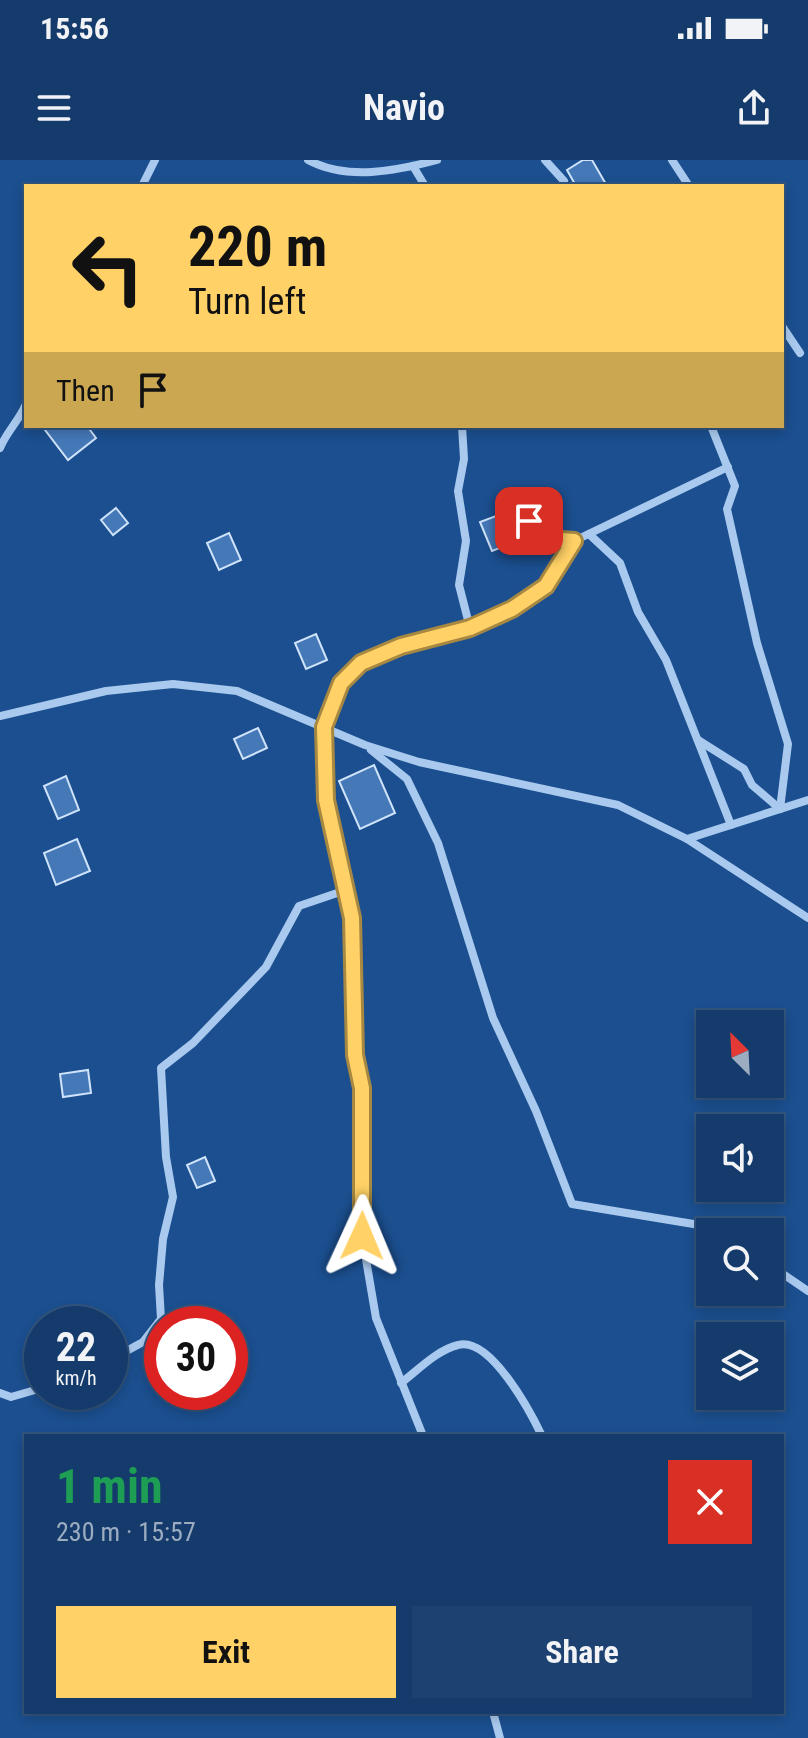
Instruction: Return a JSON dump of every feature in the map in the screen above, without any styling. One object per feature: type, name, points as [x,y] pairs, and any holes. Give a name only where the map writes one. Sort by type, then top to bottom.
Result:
[{"type":"street","points":[[143,184],[155,160]]},
{"type":"street","points":[[308,160],[336,170],[370,172],[437,160]]},
{"type":"street","points":[[545,160],[564,181]]},
{"type":"street","points":[[672,160],[688,184]]},
{"type":"street","points":[[413,166],[424,184]]},
{"type":"street","points":[[784,329],[800,353]]},
{"type":"street","points":[[0,448],[2,433],[18,422],[24,408]]},
{"type":"street","points":[[462,428],[464,459],[458,491],[466,541],[459,585],[470,628]]},
{"type":"street","points":[[712,428],[735,486],[727,509],[757,643],[788,744],[780,809]]},
{"type":"street","points":[[511,504],[547,539],[574,541],[728,467]]},
{"type":"street","points":[[589,534],[620,563],[638,612],[666,660],[731,825]]},
{"type":"street","points":[[422,1434],[376,1318],[362,1236],[362,1088],[355,1055],[352,918],[326,800],[324,727],[341,683],[361,663],[401,646],[470,628],[512,609],[546,586],[574,541]]},
{"type":"street","points":[[0,716],[106,691],[173,684],[237,691],[365,745],[419,762],[618,805],[687,839],[808,918]]},
{"type":"street","points":[[698,740],[744,769],[752,785],[780,809]]},
{"type":"street","points":[[365,745],[407,779],[438,843],[493,1018],[536,1111],[572,1204],[696,1224]]},
{"type":"street","points":[[687,839],[808,800]]},
{"type":"street","points":[[128,1350],[143,1342],[161,1319],[159,1285],[163,1239],[173,1197],[166,1157],[161,1068],[193,1043],[266,967],[299,906],[346,890]]},
{"type":"street","points":[[784,1275],[808,1291]]},
{"type":"street","points":[[401,1383],[437,1355],[458,1344],[475,1344],[488,1355],[507,1380],[541,1434]]},
{"type":"street","points":[[0,1393],[11,1397],[24,1393]]},
{"type":"street","points":[[494,1714],[500,1738]]},
{"type":"building","points":[[583,160],[592,160],[606,184],[575,184],[567,170]]},
{"type":"building","points":[[44,428],[88,428],[96,438],[68,460]]},
{"type":"building","points":[[116,508],[128,523],[113,535],[101,520]]},
{"type":"building","points":[[504,513],[515,542],[492,551],[480,522]]},
{"type":"building","points":[[229,533],[241,560],[219,570],[207,543]]},
{"type":"building","points":[[316,634],[327,660],[306,669],[295,643]]},
{"type":"building","points":[[258,728],[267,748],[243,759],[234,739]]},
{"type":"building","points":[[374,765],[395,813],[360,829],[339,781]]},
{"type":"building","points":[[66,776],[79,810],[58,819],[44,786]]},
{"type":"building","points":[[77,839],[90,871],[56,885],[44,853]]},
{"type":"building","points":[[88,1070],[91,1093],[63,1097],[60,1074]]},
{"type":"building","points":[[205,1157],[215,1181],[197,1188],[187,1165]]},
{"type":"route","points":[[362,1236],[362,1088],[355,1055],[352,918],[326,800],[324,727],[341,683],[361,663],[401,646],[470,628],[512,609],[546,586],[574,541],[547,539],[529,521]]}]
